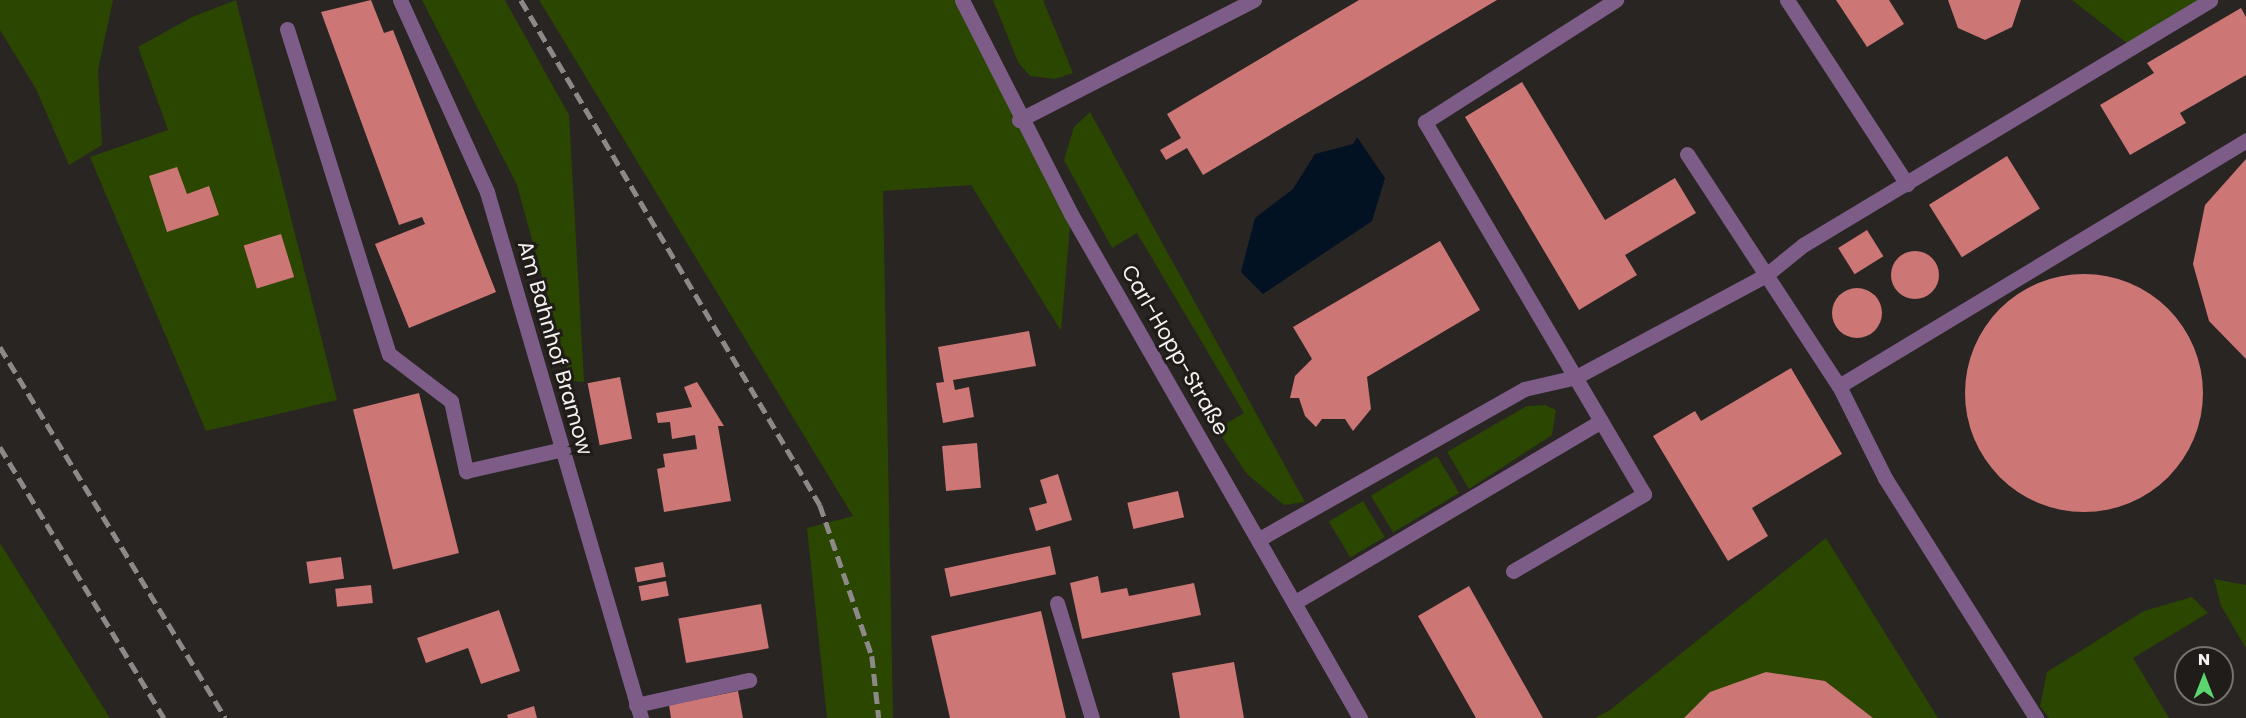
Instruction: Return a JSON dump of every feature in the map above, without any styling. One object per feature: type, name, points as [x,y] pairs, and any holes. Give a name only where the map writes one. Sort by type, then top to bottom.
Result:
[{"type":"street","name":"Am Bahnhof Bramow","points":[[400,0],[487,192],[638,712]]},
{"type":"street","name":"Carl-Hopp-Straße","points":[[962,0],[1019,120],[1297,601],[1360,718]]},
{"type":"street","points":[[1019,120],[1254,0]]},
{"type":"street","points":[[1513,571],[1644,494],[1425,122],[1616,0]]},
{"type":"street","points":[[1787,0],[1907,184]]},
{"type":"street","points":[[1261,538],[1524,389],[1575,377],[1766,275],[1803,246],[2210,0]]},
{"type":"street","points":[[287,29],[390,354],[451,400],[466,471],[563,449]]},
{"type":"street","points":[[1839,386],[2246,140]]},
{"type":"street","points":[[1687,154],[1839,386],[1885,478],[2036,718]]},
{"type":"street","points":[[1297,601],[1601,421]]},
{"type":"street","points":[[1057,603],[1092,718]]},
{"type":"street","points":[[638,712],[749,680]]},
{"type":"green space","points":[[0,0],[113,0],[98,70],[102,145],[69,165],[36,89],[0,30]]},
{"type":"green space","points":[[236,0],[337,400],[206,431],[90,157],[168,130],[138,47],[192,17]]},
{"type":"green space","points":[[422,0],[505,0],[569,115],[584,382],[571,381],[517,185]]},
{"type":"green space","points":[[539,0],[962,0],[1071,214],[1061,331],[971,185],[883,191],[893,718],[827,718],[807,528],[853,516]]},
{"type":"green space","points":[[993,0],[1043,0],[1073,73],[1055,79],[1030,76],[1018,62]]},
{"type":"green space","points":[[2072,0],[2210,0],[2132,47]]},
{"type":"green space","points":[[1090,112],[1305,502],[1284,505],[1247,474],[1217,429],[1244,413],[1137,233],[1112,248],[1064,160],[1074,127]]},
{"type":"green space","points":[[1545,405],[1556,410],[1552,435],[1469,489],[1447,452],[1527,406]]},
{"type":"green space","points":[[1437,456],[1459,493],[1393,533],[1371,496]]},
{"type":"green space","points":[[1363,501],[1385,537],[1350,558],[1329,522]]},
{"type":"green space","points":[[1826,538],[1938,718],[1595,718],[1610,710]]},
{"type":"green space","points":[[0,543],[110,718],[0,718]]},
{"type":"green space","points":[[2214,579],[2246,585],[2246,648],[2221,606]]},
{"type":"green space","points":[[2192,597],[2208,613],[2133,658],[2169,718],[2049,718],[2040,706],[2047,672],[2144,611]]},
{"type":"water","points":[[1357,137],[1385,178],[1372,221],[1263,294],[1241,272],[1255,218],[1293,189],[1315,154],[1353,144]]},
{"type":"building","points":[[371,0],[384,33],[393,30],[496,292],[409,328],[375,244],[425,224],[422,217],[399,225],[321,12]]},
{"type":"building","points":[[1359,0],[1497,0],[1203,175],[1187,148],[1166,160],[1160,150],[1181,138],[1167,114]]},
{"type":"building","points":[[1836,0],[1889,0],[1904,24],[1867,47]]},
{"type":"building","points":[[1948,0],[2021,0],[2012,27],[1985,40],[1958,28]]},
{"type":"building","points":[[2241,8],[2246,17],[2246,75],[2180,113],[2186,123],[2130,155],[2100,105],[2154,73],[2147,63]]},
{"type":"building","points":[[1522,82],[1605,220],[1675,178],[1696,213],[1625,255],[1637,275],[1579,310],[1465,117]]},
{"type":"building","points":[[2007,156],[2040,209],[1962,257],[1929,205]]},
{"type":"building","points":[[2246,159],[2246,359],[2209,321],[2193,264],[2205,205]]},
{"type":"building","points":[[177,167],[187,194],[209,186],[219,215],[167,232],[149,176]]},
{"type":"building","points":[[1867,230],[1883,256],[1855,274],[1838,248]]},
{"type":"building","points":[[281,234],[294,277],[257,288],[244,245]]},
{"type":"building","points":[[1440,241],[1480,310],[1367,377],[1371,409],[1353,431],[1345,419],[1322,419],[1316,427],[1305,416],[1299,398],[1290,398],[1295,376],[1312,359],[1293,327]]},
{"type":"building","points":[[1915,251],[1932,258],[1939,275],[1932,292],[1915,299],[1898,292],[1891,275],[1898,258]]},
{"type":"building","points":[[2084,274],[2107,276],[2130,283],[2160,301],[2176,317],[2189,337],[2198,358],[2203,393],[2201,416],[2194,439],[2176,469],[2160,485],[2140,498],[2119,507],[2084,512],[2061,510],[2038,503],[2008,485],[1992,469],[1979,449],[1970,428],[1965,393],[1967,370],[1974,347],[1992,317],[2008,301],[2028,288],[2049,279]]},
{"type":"building","points":[[1857,288],[1871,292],[1878,299],[1882,313],[1878,327],[1871,334],[1857,338],[1843,334],[1836,327],[1832,313],[1836,299],[1843,292]]},
{"type":"building","points":[[1029,331],[1036,366],[953,380],[955,390],[969,387],[974,417],[943,423],[936,383],[944,382],[938,347]]},
{"type":"building","points":[[1791,368],[1842,454],[1752,508],[1768,536],[1728,561],[1653,436],[1695,411],[1701,421]]},
{"type":"building","points":[[620,377],[632,439],[600,445],[588,383]]},
{"type":"building","points":[[697,382],[724,426],[718,426],[731,501],[664,512],[657,469],[665,467],[663,454],[697,449],[695,435],[672,439],[670,422],[658,423],[656,413],[692,407],[684,387]]},
{"type":"building","points":[[419,393],[459,553],[393,570],[353,409]]},
{"type":"building","points":[[977,443],[981,488],[946,491],[942,446]]},
{"type":"building","points":[[1058,474],[1072,520],[1036,531],[1029,508],[1047,503],[1040,480]]},
{"type":"building","points":[[1178,491],[1184,517],[1133,529],[1127,503]]},
{"type":"building","points":[[1050,546],[1056,574],[950,597],[944,568]]},
{"type":"building","points":[[341,557],[344,579],[309,584],[306,562]]},
{"type":"building","points":[[663,562],[666,577],[637,582],[635,568]]},
{"type":"building","points":[[1098,576],[1101,593],[1127,588],[1129,596],[1194,583],[1201,615],[1082,639],[1070,583]]},
{"type":"building","points":[[666,581],[669,596],[641,601],[639,586]]},
{"type":"building","points":[[371,585],[373,603],[337,607],[335,589]]},
{"type":"building","points":[[1469,586],[1543,718],[1476,718],[1418,616]]},
{"type":"building","points":[[761,604],[769,648],[686,663],[678,619]]},
{"type":"building","points":[[499,610],[520,671],[481,684],[468,648],[426,663],[417,638]]},
{"type":"building","points":[[1041,611],[1066,718],[950,718],[931,636]]},
{"type":"building","points":[[1234,662],[1244,718],[1180,718],[1172,673]]},
{"type":"building","points":[[1766,672],[1825,681],[1873,718],[1684,718],[1710,692]]},
{"type":"building","points":[[738,691],[743,718],[671,718],[669,705]]},
{"type":"building","points":[[534,706],[537,718],[508,718],[507,715]]},
{"type":"railway","points":[[521,0],[820,505],[872,656],[879,718]]},
{"type":"railway","points":[[0,347],[226,718]]},
{"type":"railway","points":[[0,447],[164,718]]}]
